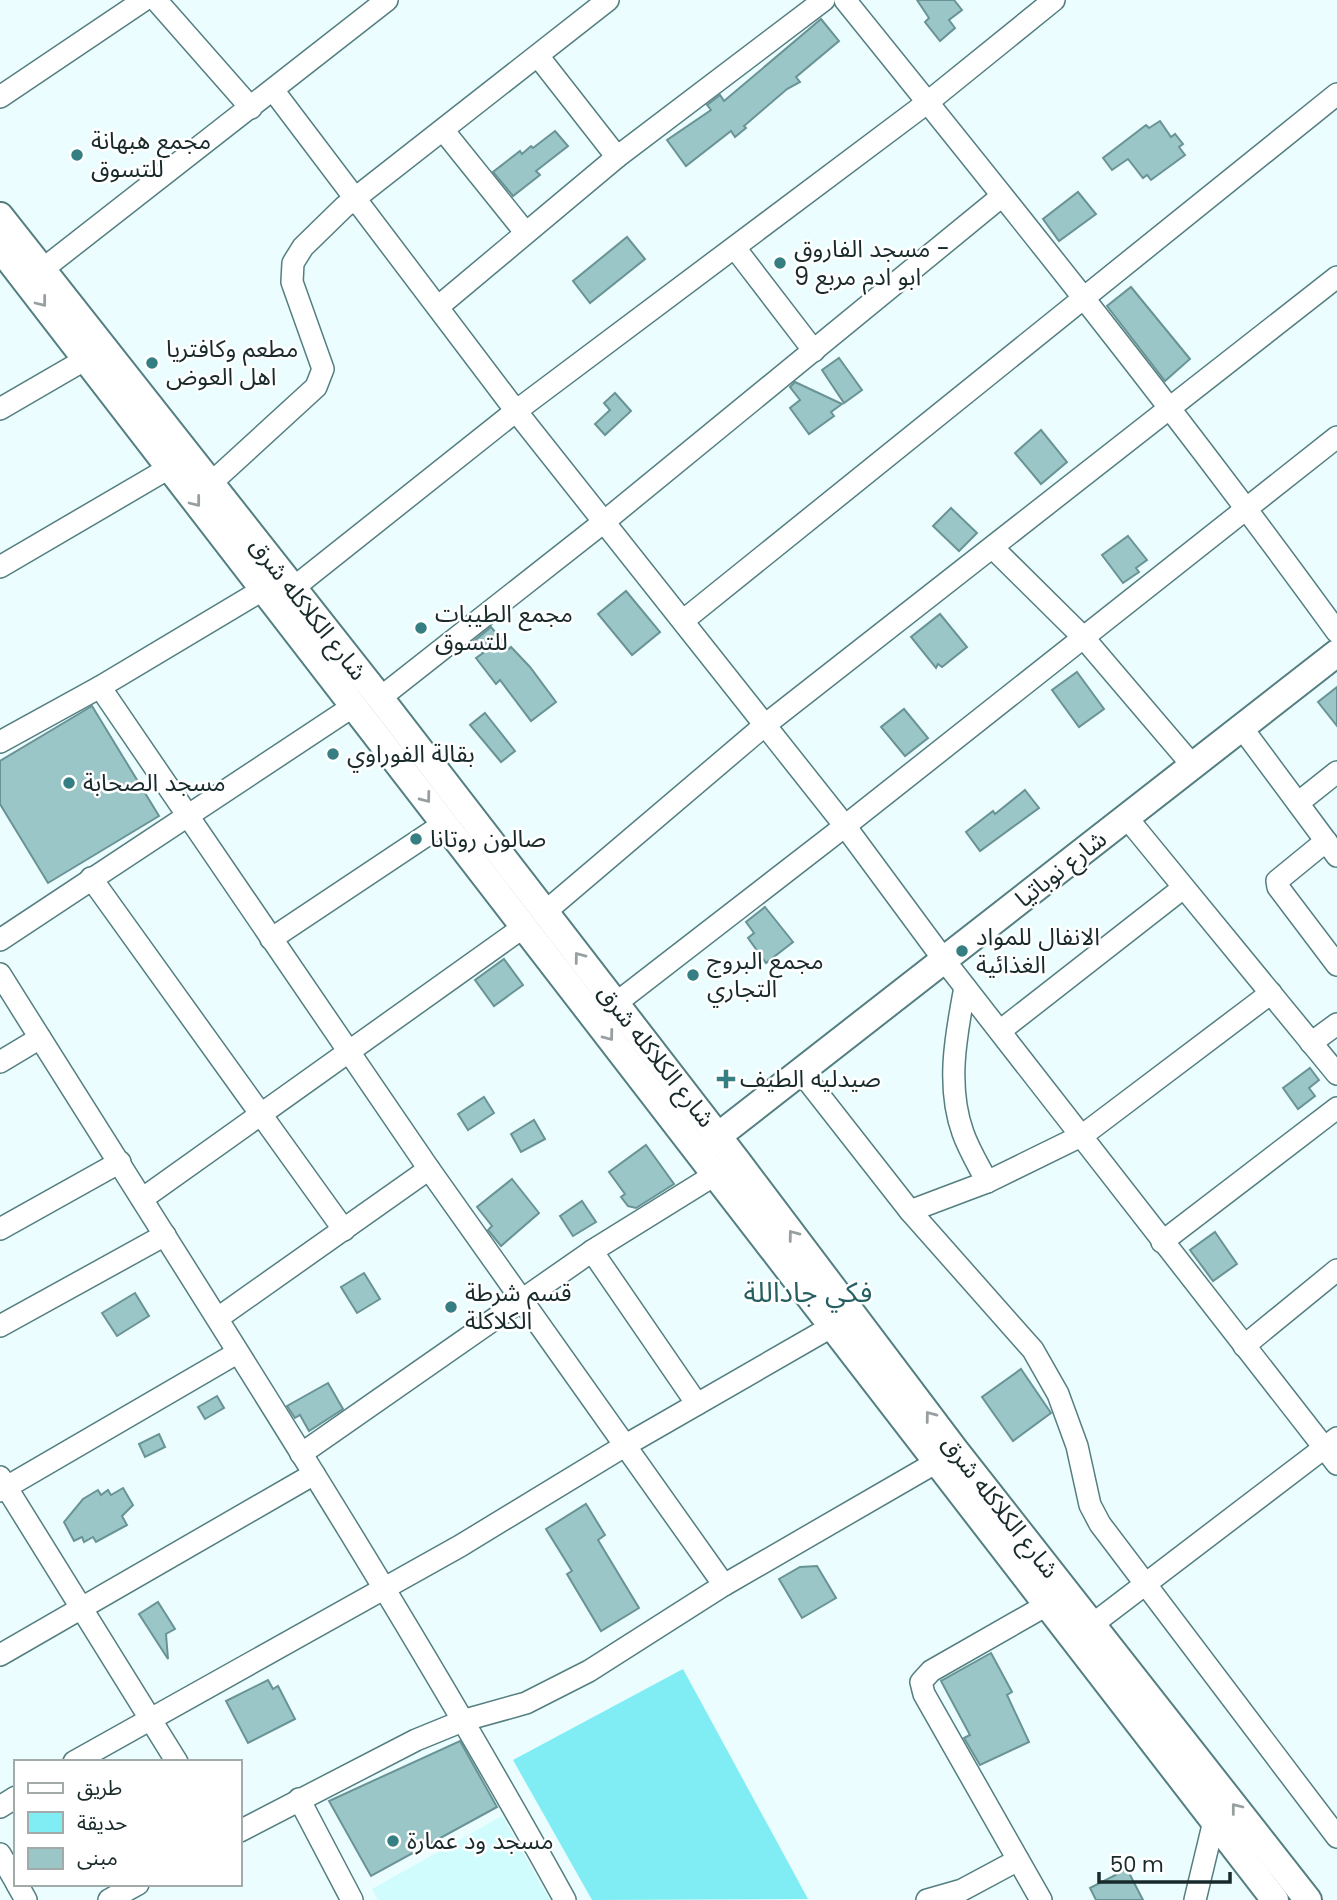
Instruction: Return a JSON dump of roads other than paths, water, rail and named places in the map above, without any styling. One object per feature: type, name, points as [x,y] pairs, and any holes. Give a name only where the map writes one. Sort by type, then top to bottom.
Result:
[{"type":"street","points":[[0,97],[144,0]]},
{"type":"street","points":[[156,0],[251,108]]},
{"type":"street","points":[[43,269],[387,0]]},
{"type":"street","points":[[210,484],[316,387],[323,369],[292,282],[293,263],[303,247],[357,197],[608,0]]},
{"type":"street","points":[[439,306],[617,157],[824,0]]},
{"type":"street","points":[[845,0],[1084,297],[1247,507],[1337,632]]},
{"type":"street","points":[[292,589],[516,411],[928,102],[1054,0]]},
{"type":"street","points":[[538,56],[617,157]]},
{"type":"street","points":[[273,90],[357,197],[516,411],[845,826],[944,960],[1083,1135],[1162,1242],[1244,1346],[1333,1450],[1093,1624]]},
{"type":"street","points":[[684,620],[1337,94]]},
{"type":"street","points":[[443,130],[525,232]]},
{"type":"street","points":[[0,940],[90,878],[367,702],[605,521],[1002,196]]},
{"type":"street","name":"شارع الكلاكله شرق","points":[[2,230],[43,269],[292,589],[445,823],[615,1004],[708,1144]]},
{"type":"street","name":"شارع الكلاكله شرق","points":[[2,230],[86,359],[169,468],[264,589],[367,702],[708,1144],[955,1450],[1308,1900]]},
{"type":"street","points":[[735,248],[814,351]]},
{"type":"street","points":[[142,1199],[535,919],[765,725],[1337,277]]},
{"type":"street","points":[[0,409],[86,359]]},
{"type":"street","points":[[615,1004],[1337,437]]},
{"type":"street","points":[[0,567],[169,468]]},
{"type":"street","points":[[993,548],[1083,637],[1193,766]]},
{"type":"street","points":[[0,742],[100,687],[264,589]]},
{"type":"street","name":"شارع نوباتيا","points":[[708,1144],[1337,653]]},
{"type":"street","points":[[100,687],[429,1169],[724,1585]]},
{"type":"street","points":[[1242,727],[1331,849],[1277,881],[1337,965]]},
{"type":"street","points":[[1298,803],[1337,772]]},
{"type":"street","points":[[1127,818],[1337,1074]]},
{"type":"street","points":[[271,939],[445,823]]},
{"type":"street","points":[[90,878],[344,1230]]},
{"type":"street","points":[[1000,1031],[1183,888]]},
{"type":"street","points":[[0,974],[385,1587],[465,1720],[565,1900]]},
{"type":"street","points":[[965,987],[956,1035],[957,1111],[963,1135],[987,1182]]},
{"type":"street","points":[[910,1211],[987,1182],[1083,1135],[1270,993]]},
{"type":"street","points":[[1311,1043],[1337,1024]]},
{"type":"street","points":[[0,1062],[40,1038]]},
{"type":"street","points":[[801,1072],[910,1211],[1033,1350],[1058,1394],[1077,1446],[1090,1505],[1100,1524],[1337,1837]]},
{"type":"street","points":[[1162,1242],[1337,1108]]},
{"type":"street","points":[[0,1229],[120,1162]]},
{"type":"street","points":[[301,1454],[592,1251],[727,1168]]},
{"type":"street","name":"شارع الكلاكله شرق","points":[[727,1168],[831,1327],[1275,1900]]},
{"type":"street","points":[[218,1318],[429,1169]]},
{"type":"street","points":[[0,1326],[165,1235]]},
{"type":"street","points":[[592,1251],[697,1404]]},
{"type":"street","points":[[1244,1346],[1337,1270]]},
{"type":"street","points":[[77,1760],[544,1498],[626,1445],[831,1327]]},
{"type":"street","points":[[176,1760],[84,1608],[2,1485],[237,1353]]},
{"type":"street","points":[[242,1830],[416,1740],[465,1720],[526,1703],[589,1671],[724,1585],[935,1463]]},
{"type":"street","points":[[0,1655],[314,1474]]},
{"type":"street","points":[[1041,1900],[925,1694],[921,1682],[931,1671],[1045,1605]]},
{"type":"street","points":[[299,1799],[352,1900]]},
{"type":"street","points":[[1195,1900],[1214,1821]]},
{"type":"street","points":[[0,1854],[14,1879]]},
{"type":"street","points":[[927,1900],[962,1890],[1018,1860]]},
{"type":"street","points":[[109,1900],[134,1886]]},
{"type":"place","name":"مجمع هبهانة للتسوق","points":[[77,155]]},
{"type":"place","name":"مسجد الفاروق - ابو ادم مربع 9","points":[[780,263]]},
{"type":"place","name":"مطعم وكافتريا اهل العوض","points":[[152,363]]},
{"type":"place","name":"مجمع الطيبات للتسوق","points":[[421,628]]},
{"type":"place","name":"بقالة الفوراوي","points":[[333,754]]},
{"type":"place","name":"مسجد الصحابة","points":[[69,783]]},
{"type":"place","name":"صالون روتانا","points":[[416,839]]},
{"type":"place","name":"الانفال للمواد الغذائية","points":[[962,951]]},
{"type":"place","name":"مجمع البروج التجاري","points":[[693,975]]},
{"type":"place","name":"صيدليه الطيف","points":[[726,1079]]},
{"type":"place","name":"قسم شرطة الكلاكلة","points":[[451,1307]]},
{"type":"place","name":"مسجد ود عمارة","points":[[393,1841]]},
{"type":"district","name":"فكي جاداللة","points":[[808,1292]]}]
